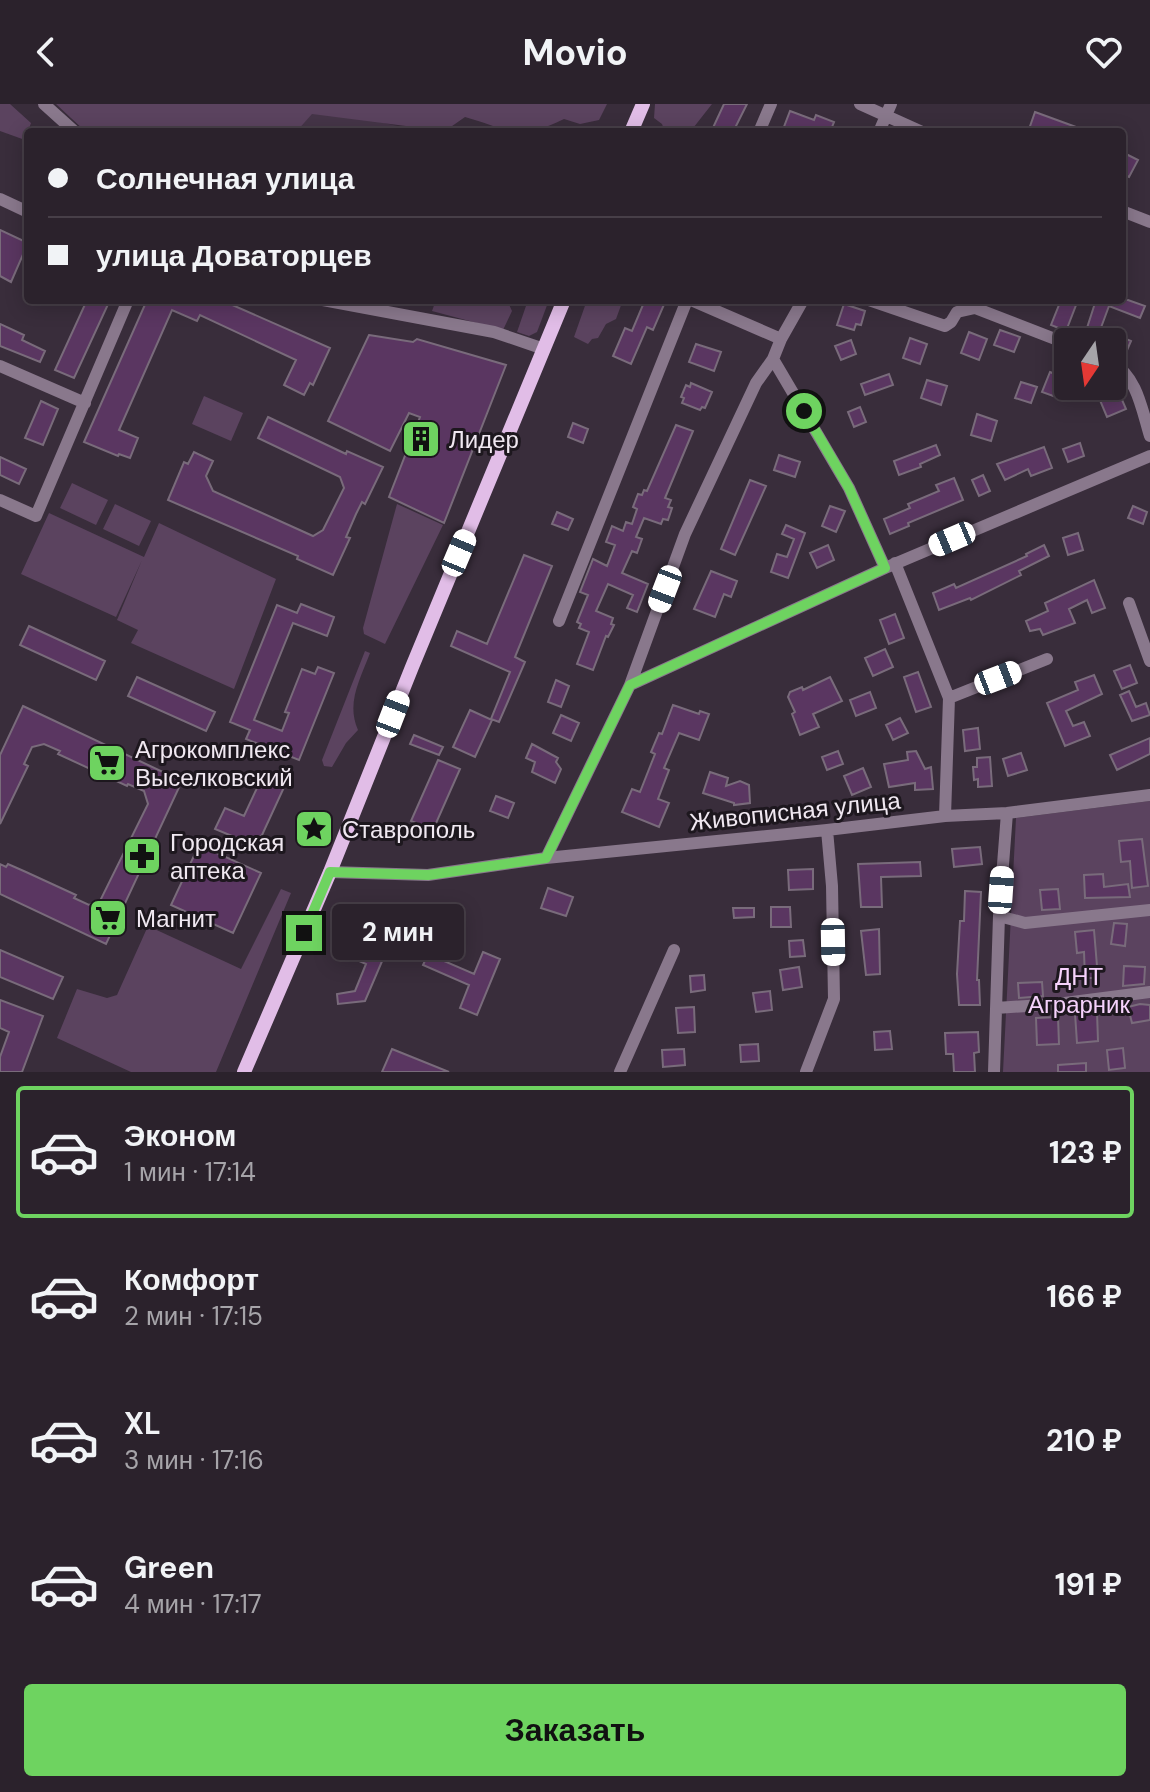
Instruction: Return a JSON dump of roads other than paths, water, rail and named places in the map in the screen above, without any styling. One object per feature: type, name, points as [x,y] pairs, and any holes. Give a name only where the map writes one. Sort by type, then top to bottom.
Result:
[{"type":"main road","points":[[633,128],[643,104]]},
{"type":"main road","points":[[244,1072],[330,872],[562,304]]},
{"type":"street","points":[[44,104],[71,128]]},
{"type":"street","points":[[761,128],[771,104]]},
{"type":"street","points":[[860,104],[888,110],[916,128]]},
{"type":"street","points":[[0,199],[24,210]]},
{"type":"street","points":[[1126,213],[1150,222]]},
{"type":"street","points":[[0,500],[36,516],[126,304]]},
{"type":"street","points":[[344,304],[494,332],[544,349]]},
{"type":"street","points":[[559,621],[687,304]]},
{"type":"street","points":[[698,304],[781,339]]},
{"type":"street","points":[[546,858],[630,685],[685,534],[756,383],[773,359],[801,304]]},
{"type":"street","points":[[881,304],[945,326],[957,312],[975,308],[1054,339]]},
{"type":"street","points":[[773,359],[890,565],[949,698],[945,816]]},
{"type":"street","points":[[0,366],[85,403]]},
{"type":"street","points":[[1126,374],[1134,386],[1150,436]]},
{"type":"street","points":[[630,685],[890,565],[1150,456]]},
{"type":"street","points":[[1129,603],[1150,661]]},
{"type":"street","points":[[949,698],[1047,659]]},
{"type":"street","name":"Живописная улица","points":[[330,872],[428,875],[546,858],[945,816],[1007,813],[1150,795]]},
{"type":"street","points":[[994,1072],[999,916],[1007,813]]},
{"type":"street","points":[[806,1072],[834,999],[832,886],[827,830]]},
{"type":"street","points":[[999,916],[1025,923],[1150,910]]},
{"type":"street","points":[[620,1072],[674,950]]},
{"type":"street","points":[[996,1008],[1150,992]]},
{"type":"place","name":"Лидер","points":[[421,439]]},
{"type":"place","name":"Агрокомплекс Выселковский","points":[[107,763]]},
{"type":"place","name":"Ставрополь","points":[[314,829]]},
{"type":"place","name":"Городская аптека","points":[[142,856]]},
{"type":"place","name":"Магнит","points":[[108,918]]},
{"type":"park label","name":"ДНТ Аграрник","points":[[1079,990]]}]
